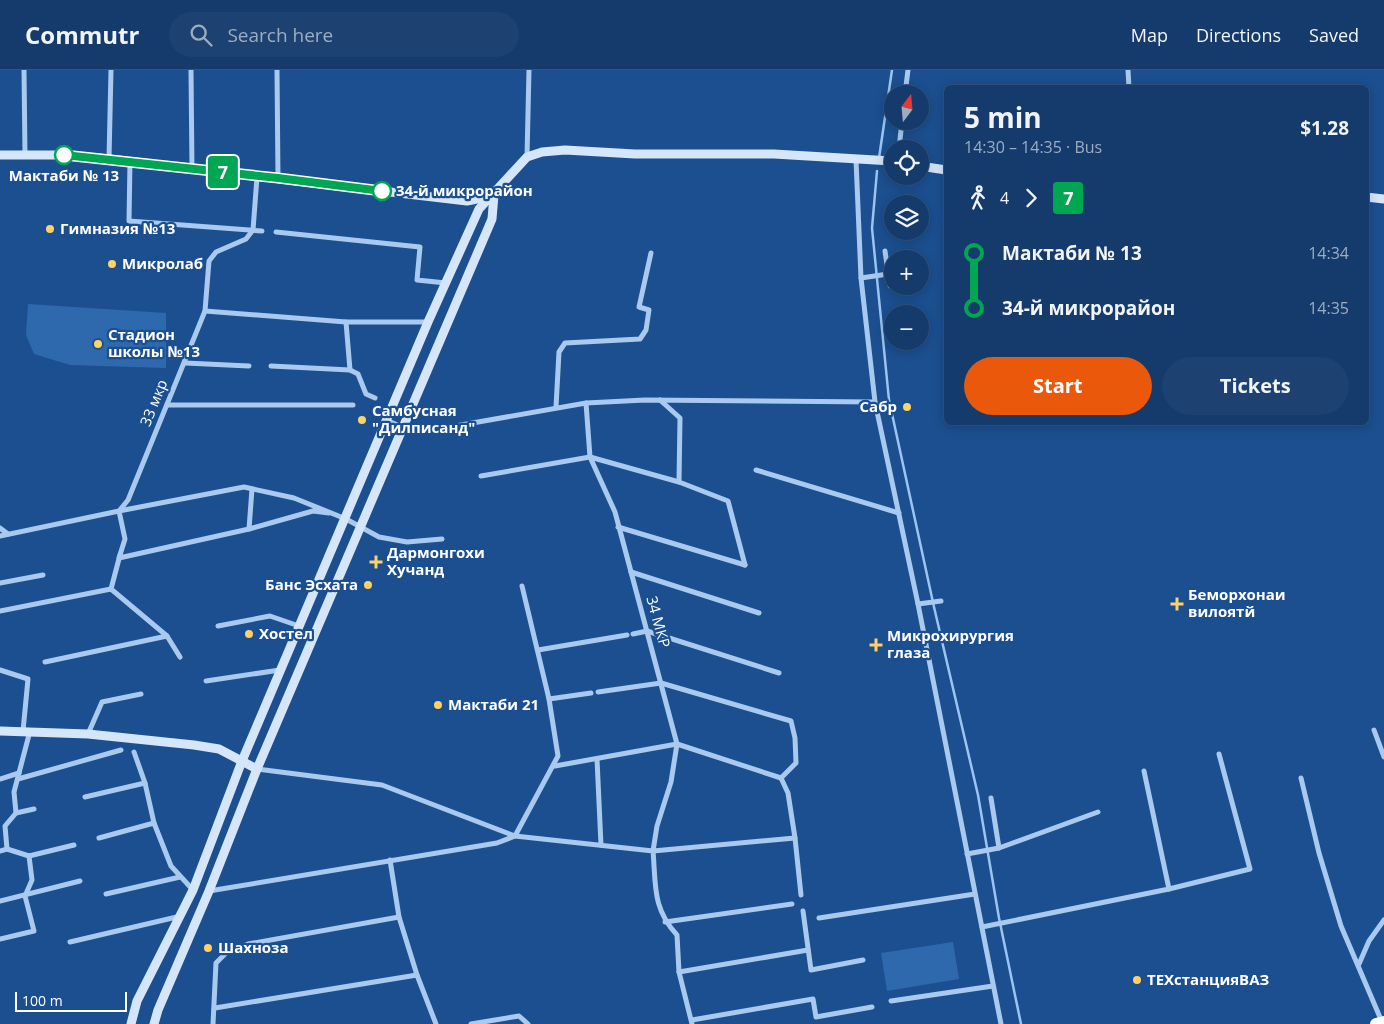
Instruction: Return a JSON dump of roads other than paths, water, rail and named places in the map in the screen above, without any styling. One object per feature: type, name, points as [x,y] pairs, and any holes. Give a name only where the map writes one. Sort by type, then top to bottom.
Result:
[{"type":"main road","points":[[131,1024],[137,1000],[192,890],[280,670],[346,519],[428,322],[479,210],[527,157],[542,152],[564,150],[635,154],[774,154],[884,161]]},
{"type":"main road","points":[[0,155],[130,161],[467,201],[494,195]]},
{"type":"main road","points":[[929,167],[944,170]]},
{"type":"main road","points":[[154,1024],[158,1010],[209,891],[257,769],[492,219],[494,195]]},
{"type":"main road","points":[[1369,197],[1384,199]]},
{"type":"main road","points":[[467,201],[474,213],[474,220]]},
{"type":"main road","points":[[461,249],[476,256]]},
{"type":"main road","points":[[0,732],[27,731],[88,734],[219,748],[257,769]]},
{"type":"street","points":[[24,70],[25,155]]},
{"type":"street","points":[[109,159],[111,70]]},
{"type":"street","points":[[191,70],[192,169]]},
{"type":"street","points":[[277,70],[278,178]]},
{"type":"street","points":[[527,157],[529,70]]},
{"type":"street","points":[[906,85],[908,70]]},
{"type":"street","points":[[1128,70],[1129,85]]},
{"type":"street","points":[[856,160],[861,278],[874,402],[918,604],[1001,1024]]},
{"type":"street","points":[[130,161],[129,221],[262,231]]},
{"type":"street","points":[[253,230],[257,176]]},
{"type":"street","name":"33 мкр","points":[[118,511],[128,500],[205,311],[209,261],[216,252],[246,239],[253,230]]},
{"type":"street","points":[[276,232],[420,247],[417,280],[446,283]]},
{"type":"street","points":[[556,407],[559,352],[565,343],[640,340],[645,335],[649,310],[639,307],[651,253]]},
{"type":"street","points":[[861,278],[884,275]]},
{"type":"street","points":[[205,311],[346,322],[428,322]]},
{"type":"street","points":[[346,322],[350,370]]},
{"type":"street","points":[[185,363],[249,366]]},
{"type":"street","points":[[271,366],[350,370],[358,374],[366,394],[375,398]]},
{"type":"street","points":[[386,420],[402,427],[427,431],[586,403],[660,400],[874,402]]},
{"type":"street","points":[[660,400],[680,418],[679,482]]},
{"type":"street","name":"34 МКР","points":[[586,403],[590,457],[615,512],[677,744]]},
{"type":"street","points":[[167,405],[353,405]]},
{"type":"street","points":[[481,476],[590,457],[679,482],[728,501],[746,565],[618,527]]},
{"type":"street","points":[[756,470],[899,513]]},
{"type":"street","points":[[0,536],[244,487],[294,498],[346,519],[379,538],[407,542],[442,540]]},
{"type":"street","points":[[249,529],[252,489]]},
{"type":"street","points":[[111,589],[125,539],[118,511]]},
{"type":"street","points":[[119,558],[249,529],[313,511],[329,513]]},
{"type":"street","points":[[0,528],[8,534]]},
{"type":"street","points":[[631,572],[759,612]]},
{"type":"street","points":[[0,583],[43,575]]},
{"type":"street","points":[[209,891],[497,843],[515,836],[555,766],[558,756],[550,699],[522,586]]},
{"type":"street","points":[[0,612],[111,589]]},
{"type":"street","points":[[111,589],[166,636],[180,657]]},
{"type":"street","points":[[918,604],[941,601]]},
{"type":"street","points":[[218,626],[270,616],[299,626]]},
{"type":"street","points":[[634,634],[647,631],[779,673]]},
{"type":"street","points":[[538,650],[626,635]]},
{"type":"street","points":[[45,662],[166,636]]},
{"type":"street","points":[[0,670],[28,679],[27,731],[14,792],[16,813]]},
{"type":"street","points":[[206,681],[280,670]]},
{"type":"street","points":[[598,692],[661,682],[791,722],[795,738],[796,763],[781,778]]},
{"type":"street","points":[[550,699],[591,693]]},
{"type":"street","points":[[88,734],[102,702],[141,694]]},
{"type":"street","points":[[1374,730],[1384,757]]},
{"type":"street","points":[[555,766],[677,744],[781,778],[788,793],[801,895]]},
{"type":"street","points":[[677,744],[671,782],[657,826],[653,851],[657,904],[665,922],[677,934],[679,972],[692,1022],[813,999],[816,1017],[872,1006]]},
{"type":"street","points":[[0,779],[121,750]]},
{"type":"street","points":[[134,752],[145,783],[154,823],[170,866],[192,890]]},
{"type":"street","points":[[982,927],[1169,889],[1250,869],[1219,754]]},
{"type":"street","points":[[597,759],[601,846]]},
{"type":"street","points":[[257,769],[382,785],[515,836],[653,851],[795,838]]},
{"type":"street","points":[[1144,771],[1169,889]]},
{"type":"street","points":[[1302,778],[1319,853],[1341,926],[1359,964],[1381,1023]]},
{"type":"street","points":[[85,798],[145,783]]},
{"type":"street","points":[[991,798],[999,848]]},
{"type":"street","points":[[6,849],[2,826],[16,813],[34,809]]},
{"type":"street","points":[[967,854],[999,848],[1098,812]]},
{"type":"street","points":[[99,838],[154,823]]},
{"type":"street","points":[[0,851],[6,849],[29,856],[74,845]]},
{"type":"street","points":[[0,939],[34,931],[25,896],[32,880],[29,856]]},
{"type":"street","points":[[390,860],[399,917],[417,975],[436,1024]]},
{"type":"street","points":[[106,894],[180,877]]},
{"type":"street","points":[[0,901],[80,882]]},
{"type":"street","points":[[819,918],[976,894]]},
{"type":"street","points":[[665,922],[792,904]]},
{"type":"street","points":[[803,911],[811,970],[863,960]]},
{"type":"street","points":[[70,942],[180,916]]},
{"type":"street","points":[[213,1024],[216,963],[226,953],[248,944],[399,917]]},
{"type":"street","points":[[1359,964],[1369,941],[1384,920]]},
{"type":"street","points":[[679,972],[808,950]]},
{"type":"street","points":[[215,1008],[417,975]]},
{"type":"street","points":[[891,1002],[994,986]]},
{"type":"street","points":[[471,1024],[519,1016],[528,1024]]},
{"type":"waterway","points":[[879,158],[892,70]]},
{"type":"waterway","points":[[877,171],[872,228],[889,400],[934,607],[978,795],[999,918],[1021,1024]]},
{"type":"place","name":"Мактаби № 13","points":[[64,155]]},
{"type":"place","name":"34-й микрорайон","points":[[382,191]]},
{"type":"place","name":"Гимназия №13","points":[[50,229]]},
{"type":"place","name":"Микролаб","points":[[112,264]]},
{"type":"place","name":"Стадион школы №13","points":[[98,344]]},
{"type":"place","name":"Сабр","points":[[907,407]]},
{"type":"place","name":"Самбусная \"Дилписанд\"","points":[[362,420]]},
{"type":"place","name":"Дармонгохи Хучанд","points":[[376,562]]},
{"type":"place","name":"Банс Эсхата","points":[[368,585]]},
{"type":"place","name":"Беморхонаи вилоятй","points":[[1177,604]]},
{"type":"place","name":"Хостел","points":[[249,634]]},
{"type":"place","name":"Микрохирургия глаза","points":[[876,645]]},
{"type":"place","name":"Мактаби 21","points":[[438,705]]},
{"type":"place","name":"Шахноза","points":[[208,948]]},
{"type":"place","name":"ТЕХстанцияВАЗ","points":[[1137,980]]}]
